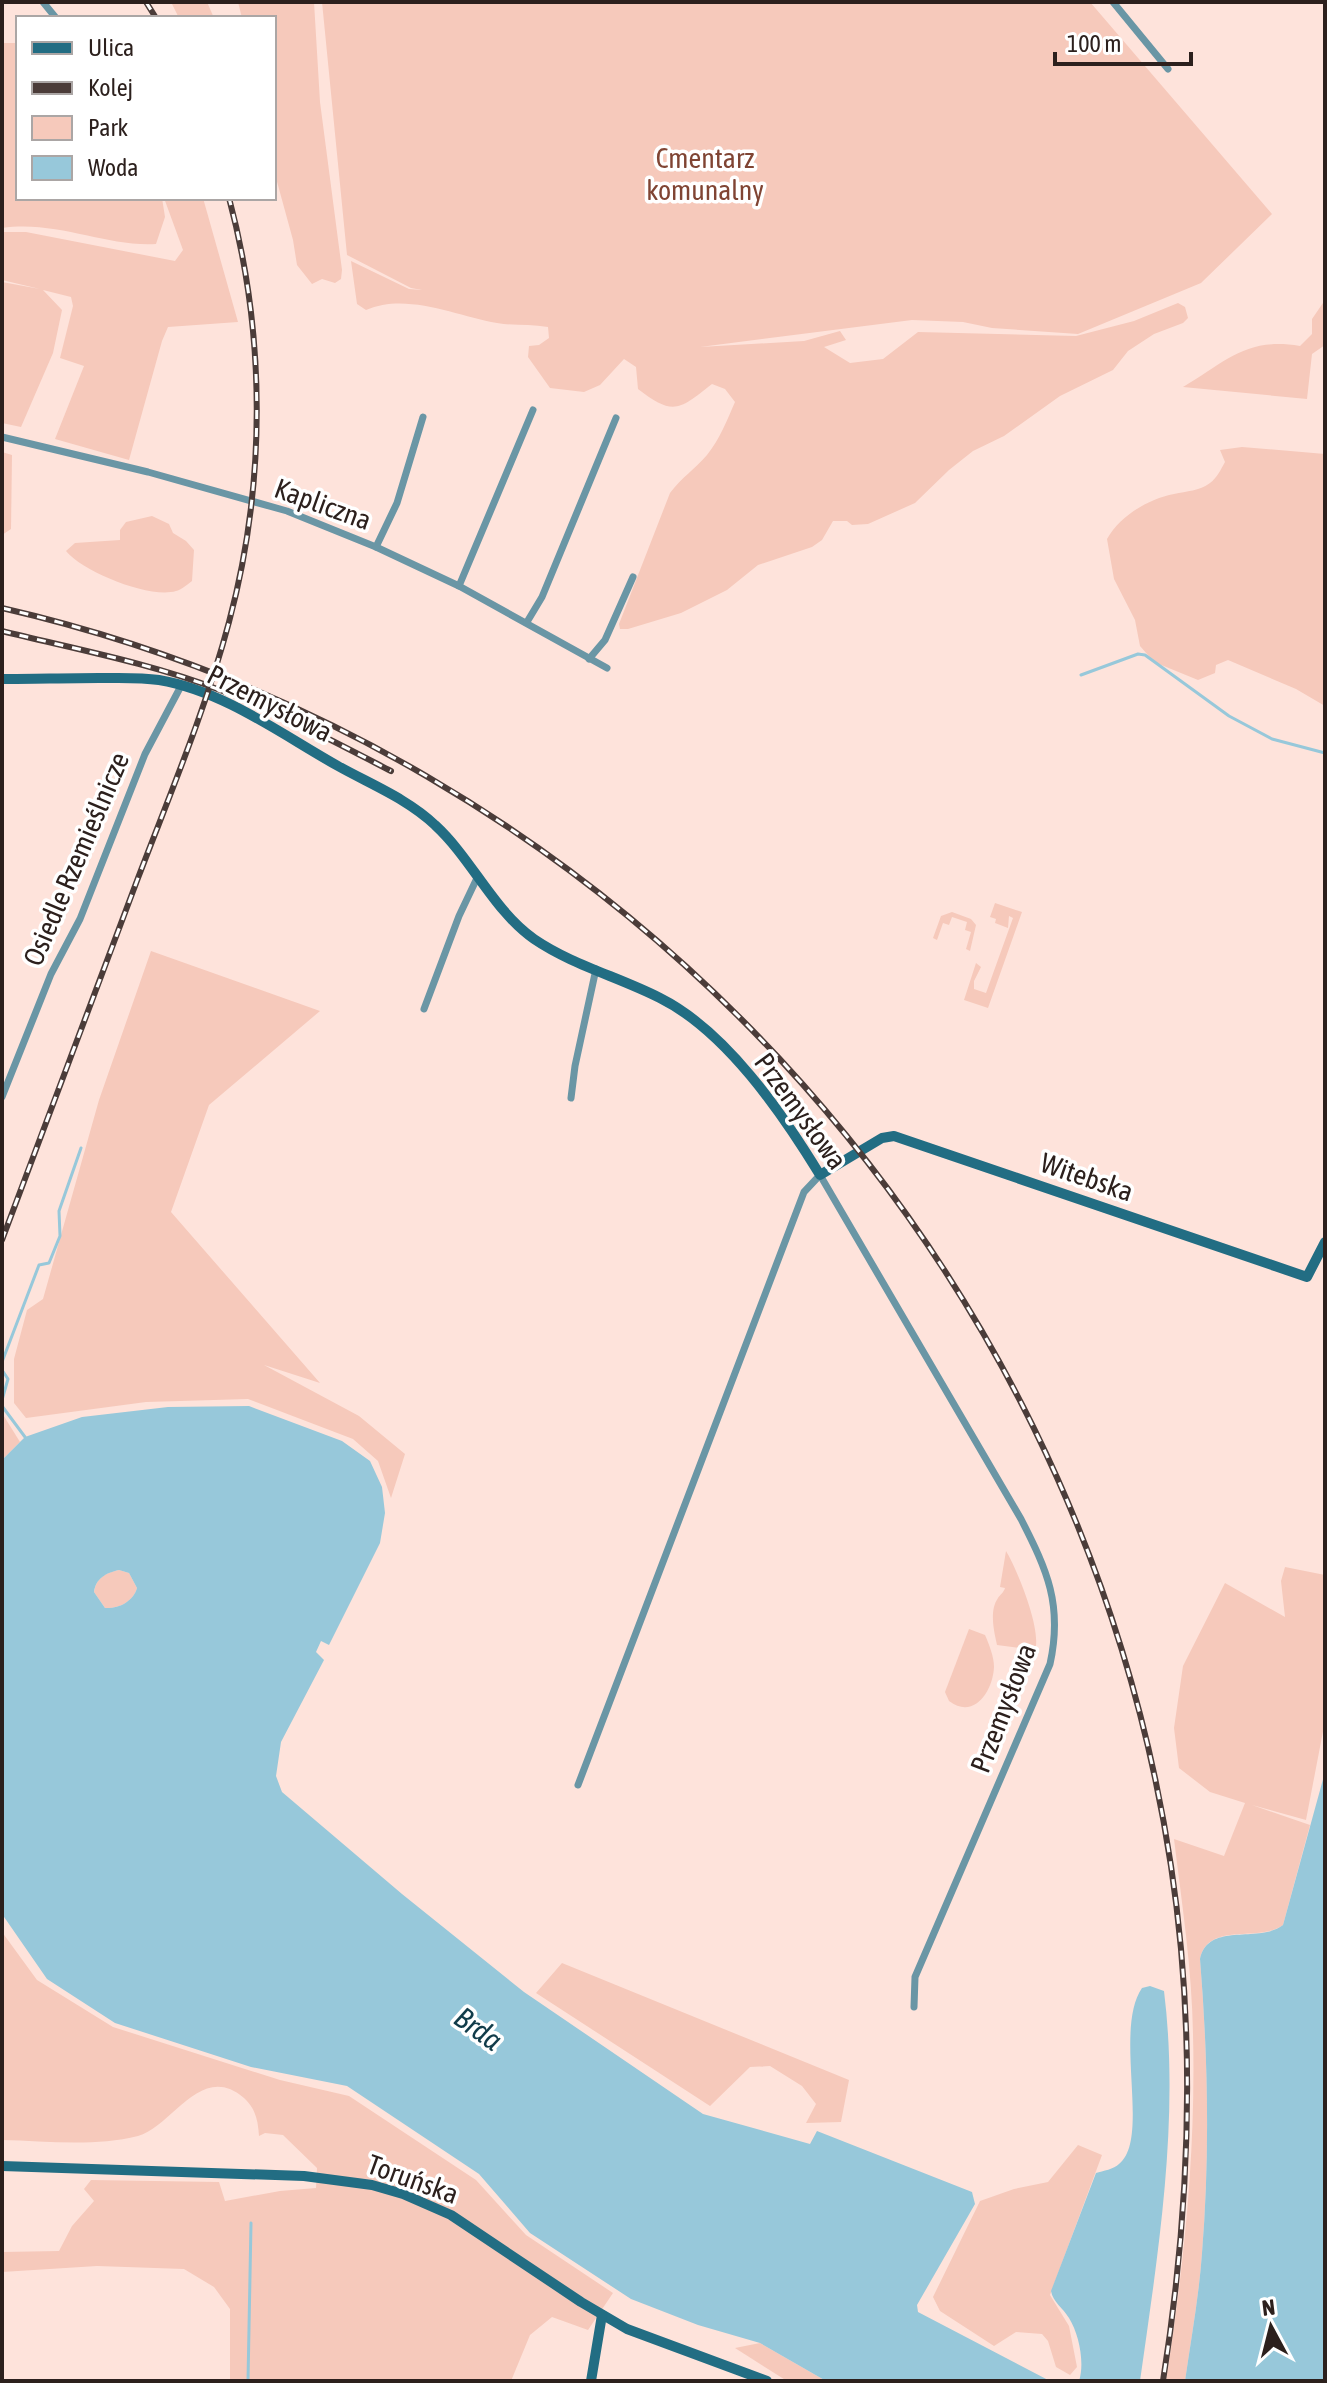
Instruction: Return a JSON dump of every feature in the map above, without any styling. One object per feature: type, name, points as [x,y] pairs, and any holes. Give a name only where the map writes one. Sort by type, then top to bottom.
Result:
[{"type":"street","points":[[1113,2],[1168,69]]},
{"type":"street","points":[[459,586],[533,410]]},
{"type":"street","points":[[376,547],[397,503],[423,417]]},
{"type":"street","points":[[527,622],[542,597],[616,418]]},
{"type":"street","name":"Kapliczna","points":[[2,437],[148,472],[287,511],[376,547],[459,586],[607,668]]},
{"type":"street","points":[[589,659],[605,640],[633,577]]},
{"type":"street","name":"Przemysłowa","points":[[2,679],[147,679],[216,698],[278,730],[400,800],[434,824],[521,929],[547,947],[673,1005],[699,1024],[774,1105],[820,1175],[1021,1519],[1043,1562],[1053,1595],[1056,1634],[1050,1664],[915,1977],[914,2007]]},
{"type":"street","name":"Osiedle Rzemieślnicze","points":[[2,1097],[51,974],[80,919],[145,754],[181,686]]},
{"type":"street","points":[[424,1009],[459,916],[478,876]]},
{"type":"street","points":[[571,1098],[596,969]]},
{"type":"street","name":"Witebska","points":[[820,1175],[882,1138],[894,1136],[1307,1277],[1325,1242]]},
{"type":"street","points":[[578,1785],[804,1192],[820,1175]]},
{"type":"street","name":"Toruńska","points":[[2,2166],[304,2176],[372,2185],[403,2194],[451,2215],[602,2315],[650,2339],[767,2381]]},
{"type":"street","points":[[591,2381],[602,2315]]},
{"type":"green space","points":[[171,2],[207,2],[213,16],[178,16]]},
{"type":"green space","points":[[238,2],[314,2],[320,102],[342,270],[341,279],[335,283],[322,279],[312,284],[297,265],[276,178],[276,16],[242,16]]},
{"type":"green space","name":"Cmentarz komunalny","points":[[322,2],[1090,2],[1272,214],[1201,283],[1078,334],[912,320],[700,347],[804,341],[840,331],[846,340],[824,347],[850,363],[883,359],[918,332],[1076,336],[1134,321],[1178,303],[1185,307],[1188,318],[1128,351],[1113,370],[1060,396],[1004,436],[973,451],[915,503],[868,524],[833,521],[822,540],[812,547],[758,565],[727,590],[681,613],[620,629],[619,624],[670,493],[712,449],[735,402],[725,389],[712,384],[684,404],[660,404],[638,389],[636,367],[624,359],[600,385],[584,392],[550,388],[528,357],[529,346],[539,345],[549,338],[548,327],[497,323],[415,304],[398,303],[366,310],[357,304],[351,261],[409,289],[422,290],[411,288],[347,255]]},
{"type":"green space","points":[[2,43],[16,43],[16,200],[162,200],[165,217],[156,244],[118,242],[42,228],[2,228]]},
{"type":"green space","points":[[165,200],[204,200],[238,322],[168,327],[129,460],[55,439],[84,366],[60,358],[73,306],[71,297],[43,290],[62,310],[53,353],[21,427],[2,423],[2,282],[40,289],[2,280],[2,232],[26,232],[175,261],[183,250]]},
{"type":"green space","points":[[1325,300],[1325,345],[1312,354],[1307,399],[1183,387],[1225,360],[1251,348],[1281,344],[1300,346],[1312,334],[1312,319]]},
{"type":"green space","points":[[1242,447],[1325,454],[1325,706],[1296,689],[1228,660],[1216,665],[1215,673],[1198,680],[1154,662],[1140,646],[1135,620],[1114,579],[1107,539],[1119,523],[1154,500],[1206,486],[1215,479],[1225,462],[1220,450]]},
{"type":"green space","points":[[2,452],[12,455],[11,529],[2,535]]},
{"type":"green space","points":[[152,516],[169,524],[173,533],[194,550],[192,581],[178,590],[150,591],[118,582],[87,567],[66,551],[75,543],[120,540],[120,530],[126,522]]},
{"type":"green space","points":[[995,903],[1022,912],[988,1008],[964,1000],[976,963],[981,967],[974,981],[974,989],[986,993],[1013,918],[1009,916],[1008,928],[995,923],[996,919],[990,917]]},
{"type":"green space","points":[[952,912],[971,919],[976,925],[970,951],[966,949],[971,932],[965,930],[967,922],[952,917],[949,925],[943,923],[937,940],[933,938],[941,916]]},
{"type":"green space","points":[[151,951],[320,1011],[209,1105],[171,1212],[320,1383],[264,1365],[359,1416],[405,1454],[391,1498],[378,1461],[353,1439],[248,1399],[146,1402],[26,1418],[14,1403],[14,1359],[27,1310],[43,1299],[99,1100]]},
{"type":"green space","points":[[2,1413],[20,1442],[2,1460]]},
{"type":"green space","points":[[1006,1551],[1032,1615],[1035,1650],[997,1645],[993,1615],[995,1603],[1005,1588],[1000,1587]]},
{"type":"green space","points":[[1285,1567],[1325,1575],[1325,1721],[1306,1820],[1252,1805],[1310,1825],[1283,1925],[1261,1933],[1223,1936],[1213,1940],[1205,1947],[1200,1959],[1207,2106],[1202,2253],[1185,2381],[1166,2381],[1178,2295],[1193,2121],[1191,1985],[1174,1839],[1224,1856],[1245,1803],[1210,1792],[1179,1768],[1174,1728],[1183,1666],[1225,1583],[1285,1617],[1281,1581]]},
{"type":"green space","points":[[119,1570],[129,1573],[137,1588],[124,1604],[105,1608],[94,1592],[95,1587],[102,1577]]},
{"type":"green space","points":[[969,1629],[985,1635],[994,1667],[986,1693],[974,1705],[966,1707],[949,1701],[945,1692]]},
{"type":"green space","points":[[2,1932],[37,1980],[113,2027],[280,2080],[349,2096],[476,2180],[526,2235],[613,2293],[588,2330],[552,2317],[530,2335],[511,2381],[230,2381],[230,2309],[214,2287],[184,2269],[97,2266],[2,2272],[2,2252],[59,2251],[72,2226],[94,2201],[84,2189],[91,2180],[219,2182],[225,2201],[316,2188],[317,2168],[283,2135],[265,2133],[259,2136],[256,2116],[248,2102],[228,2089],[214,2087],[201,2091],[151,2130],[138,2136],[87,2142],[2,2140]]},
{"type":"green space","points":[[562,1963],[849,2080],[841,2122],[806,2123],[816,2104],[802,2086],[770,2066],[750,2067],[710,2106],[536,1993]]},
{"type":"green space","points":[[1078,2145],[1102,2155],[1050,2295],[1069,2326],[1077,2367],[1070,2375],[1056,2367],[1048,2341],[1042,2334],[1016,2332],[994,2346],[940,2311],[933,2297],[980,2201],[1014,2189],[1048,2182]]},
{"type":"green space","points":[[760,2343],[826,2381],[787,2381],[735,2348]]},
{"type":"water","name":"Brda","points":[[249,1406],[342,1441],[370,1461],[382,1487],[385,1513],[380,1543],[329,1645],[321,1641],[316,1652],[324,1660],[281,1742],[276,1776],[282,1792],[524,1992],[703,2114],[810,2144],[817,2131],[972,2192],[975,2204],[917,2305],[918,2312],[1050,2381],[826,2381],[760,2343],[698,2325],[631,2299],[530,2233],[479,2174],[347,2086],[251,2067],[115,2023],[47,1979],[2,1914],[2,1460],[25,1437],[82,1417],[168,1407]],"holes":[[[114,1571],[129,1573],[137,1588],[132,1597],[120,1606],[105,1608],[94,1592],[97,1583]]]},
{"type":"water","points":[[1325,1772],[1325,2381],[1185,2381],[1201,2269],[1205,2216],[1206,2069],[1200,1959],[1205,1947],[1213,1940],[1261,1933],[1283,1925]]},
{"type":"water","points":[[1150,1986],[1164,1991],[1170,2088],[1165,2186],[1140,2381],[1079,2381],[1081,2357],[1076,2332],[1051,2291],[1096,2173],[1117,2166],[1128,2151],[1133,2108],[1130,2056],[1134,2007],[1142,1988]]},
{"type":"waterway","points":[[1081,675],[1138,654],[1145,655],[1229,716],[1272,739],[1325,753]]},
{"type":"waterway","points":[[2,1362],[39,1265],[49,1263],[60,1236],[59,1211],[81,1148]]},
{"type":"waterway","points":[[2,1370],[8,1379],[2,1400]]},
{"type":"waterway","points":[[2,1406],[25,1437]]},
{"type":"waterway","points":[[248,2381],[251,2223]]},
{"type":"railway","points":[[146,2],[155,16]]},
{"type":"railway","points":[[2,1240],[199,719],[220,655],[241,570],[250,517],[257,410],[250,303],[229,200]]},
{"type":"railway","points":[[2,608],[222,677],[427,777],[614,905],[779,1058],[920,1234],[1034,1429],[1119,1641],[1171,1866],[1185,1995],[1187,2124],[1179,2253],[1163,2381]]},
{"type":"railway","points":[[2,631],[194,680],[285,718],[391,771]]}]
